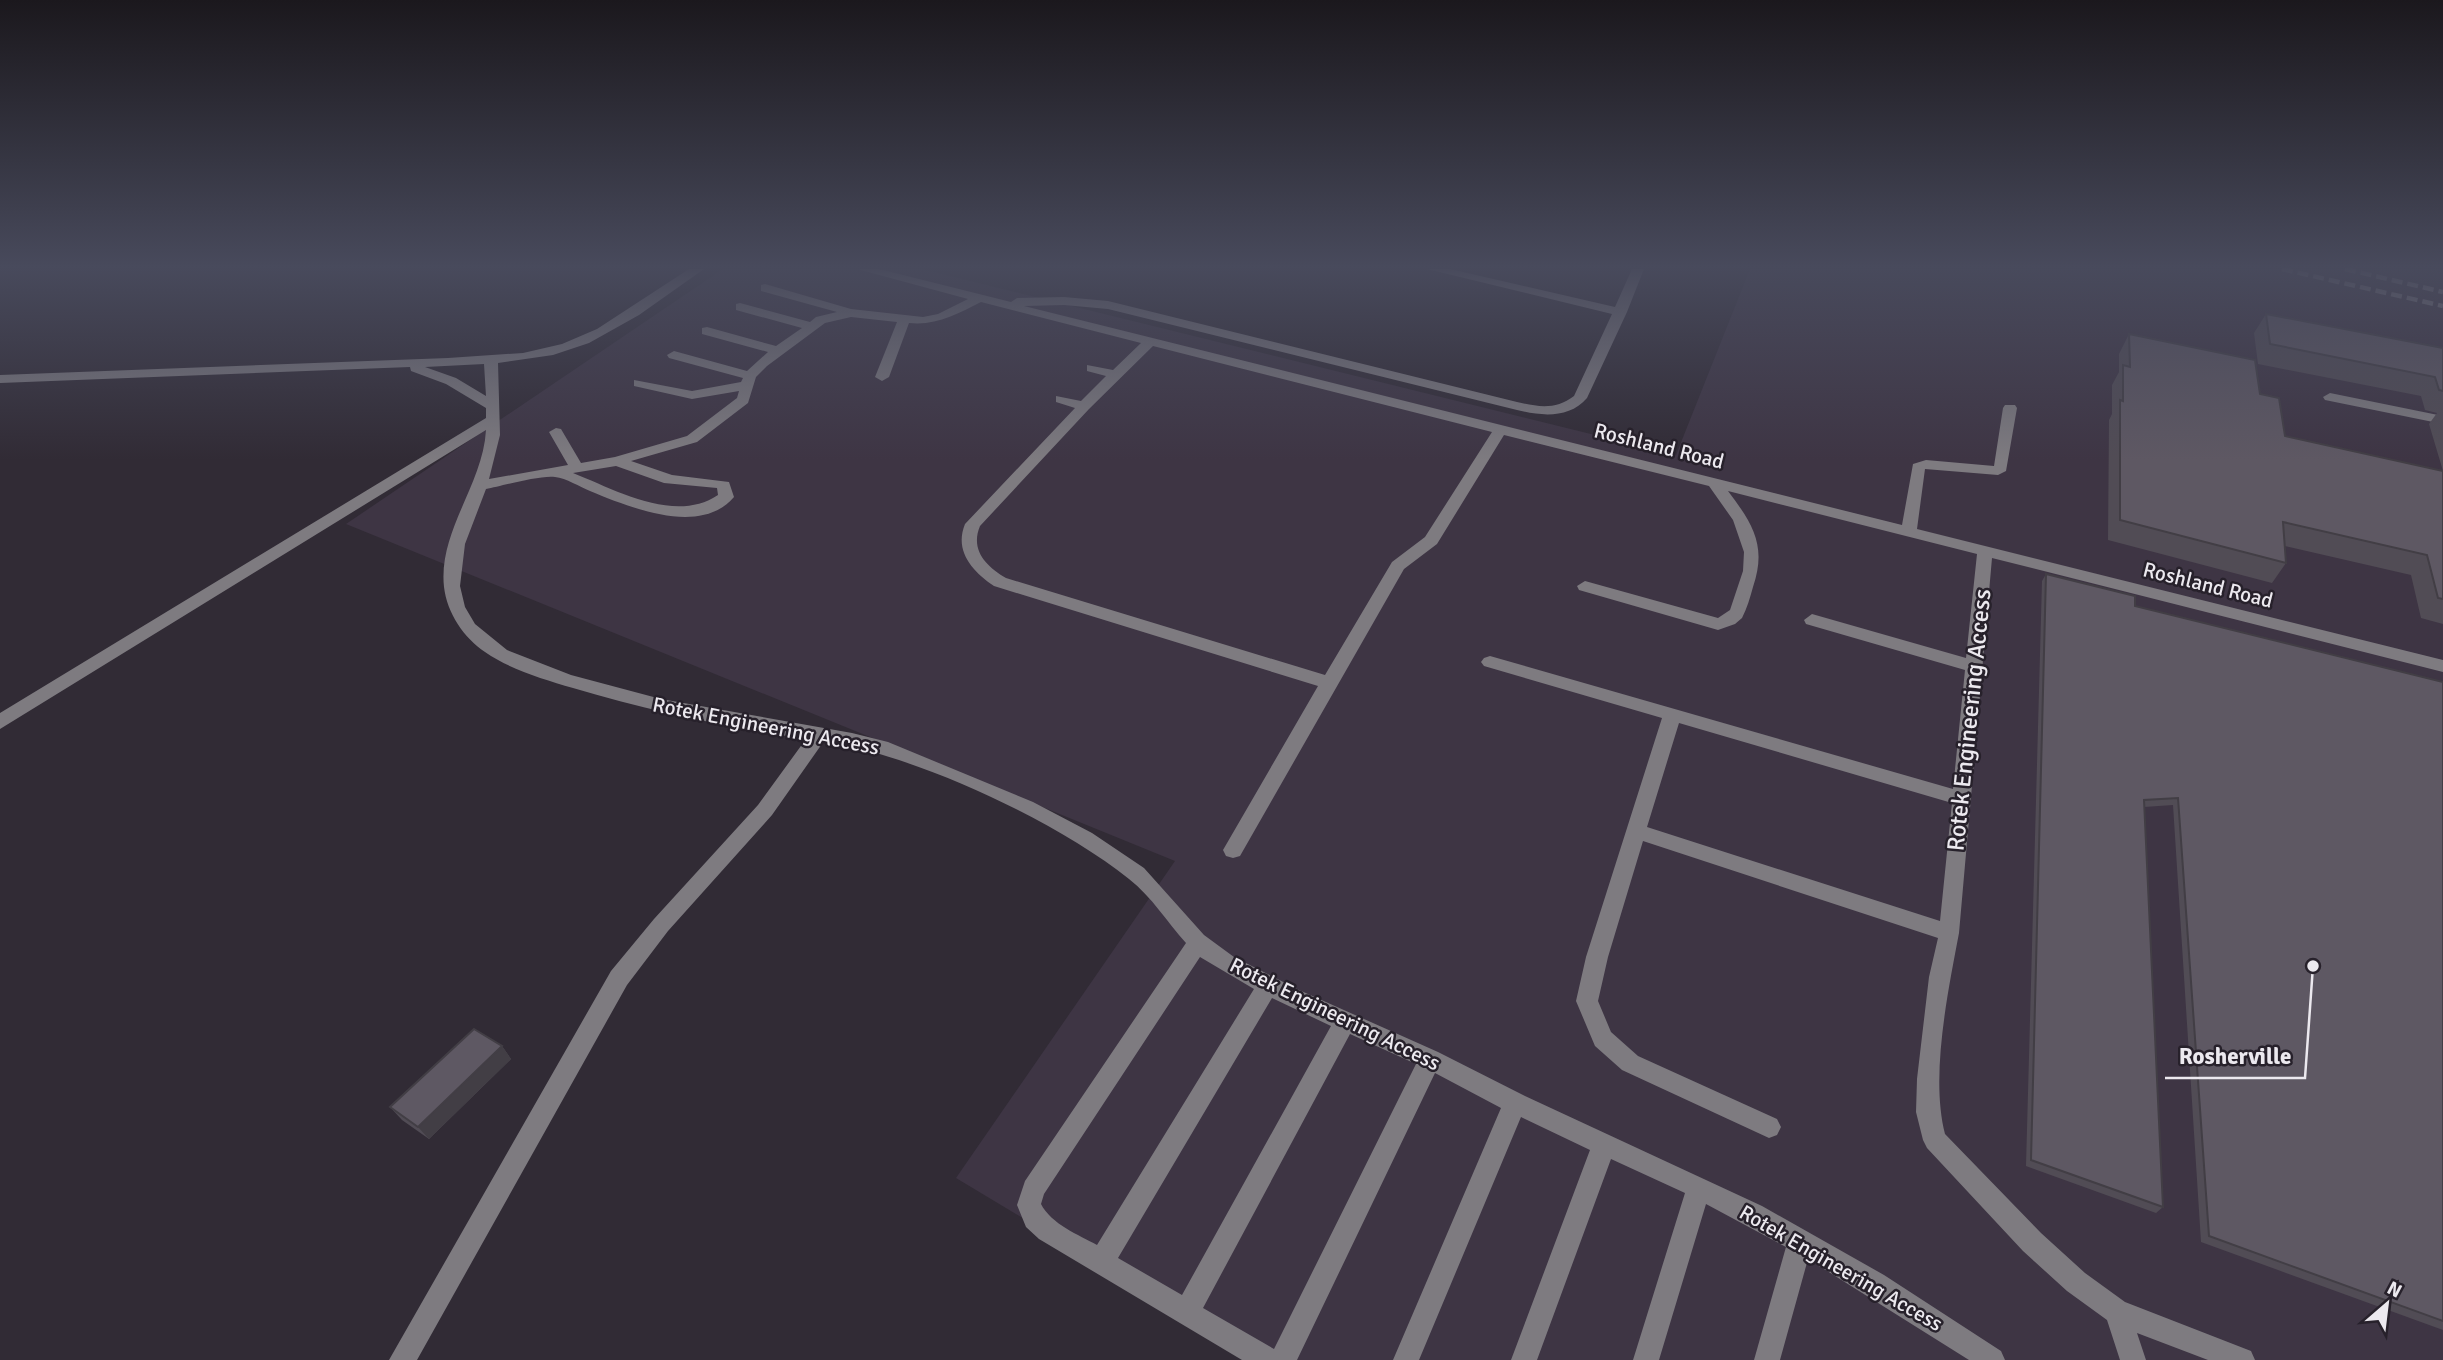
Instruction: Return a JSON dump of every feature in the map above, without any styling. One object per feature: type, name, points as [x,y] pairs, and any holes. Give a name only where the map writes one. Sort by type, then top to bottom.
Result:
[{"type":"street","points":[[0,380],[491,359],[550,351],[577,343],[599,332]]},
{"type":"street","points":[[713,332],[778,351]]},
{"type":"street","points":[[478,486],[617,461],[692,439],[743,400],[749,380],[778,351],[802,332]]},
{"type":"street","points":[[882,377],[899,332]]},
{"type":"street","name":"Roshland Road","points":[[1115,332],[2443,666]]},
{"type":"street","points":[[1220,332],[1539,411],[1561,409],[1573,405],[1580,398],[1611,332]]},
{"type":"street","points":[[1150,341],[1084,406],[973,524],[968,533],[968,544],[980,568],[1000,582],[1329,683]]},
{"type":"street","points":[[674,355],[749,380]]},
{"type":"street","name":"Rotek Engineering Access","points":[[491,359],[489,459],[471,501],[450,572],[451,586],[469,628],[489,647],[508,659],[534,669],[638,701],[819,734],[899,752],[1066,829],[1107,852],[1142,877],[1198,943],[1227,963],[1345,1022],[1430,1059],[1515,1103],[1753,1215],[1952,1332],[1992,1360]]},
{"type":"street","points":[[0,722],[492,412],[451,381],[399,363]]},
{"type":"street","points":[[1092,368],[1116,375]]},
{"type":"street","points":[[639,383],[692,395],[749,380]]},
{"type":"street","points":[[2330,397],[2443,419]]},
{"type":"street","points":[[1060,399],[1084,406]]},
{"type":"street","points":[[1909,531],[1918,467],[1926,464],[1998,471],[2001,468],[2010,408]]},
{"type":"street","points":[[1068,424],[1087,428]]},
{"type":"street","points":[[1233,850],[1398,566],[1431,540],[1501,428]]},
{"type":"street","points":[[556,432],[577,469]]},
{"type":"street","points":[[559,473],[667,510],[693,513],[717,506],[726,497],[724,485],[710,481],[670,479],[617,461]]},
{"type":"street","points":[[667,510],[670,479]]},
{"type":"street","points":[[1585,586],[1718,624],[1729,622],[1737,615],[1752,566],[1753,549],[1747,533],[1713,482]]},
{"type":"street","name":"Rotek Engineering Access","points":[[1985,551],[1949,933],[1940,977],[1928,1079],[1928,1112],[1935,1140],[2032,1242],[2076,1282],[2117,1312],[2242,1360]]},
{"type":"street","points":[[1812,620],[1974,666]]},
{"type":"street","points":[[1490,662],[1961,798]]},
{"type":"street","points":[[1672,715],[1597,957],[1587,1001],[1603,1039],[1630,1063],[1769,1127]]},
{"type":"street","points":[[401,1360],[619,978],[661,925],[765,810],[819,734]]},
{"type":"street","points":[[1636,831],[1949,933]]},
{"type":"street","points":[[1198,943],[1039,1180],[1029,1205],[1035,1218],[1048,1230],[1267,1360]]},
{"type":"street","points":[[1101,1261],[1268,985]]},
{"type":"street","points":[[1187,1312],[1345,1022]]},
{"type":"street","points":[[1283,1360],[1430,1059]]},
{"type":"street","points":[[1406,1360],[1515,1103]]},
{"type":"street","points":[[1524,1360],[1604,1145]]},
{"type":"street","points":[[1646,1360],[1698,1189]]},
{"type":"street","points":[[1767,1360],[1800,1242]]},
{"type":"street","points":[[2117,1312],[2133,1360]]},
{"type":"shaded area","points":[[629,332],[1179,332],[1676,455],[1725,332],[2443,332],[2443,1360],[1259,1360],[956,1178],[1175,861],[346,524]]},
{"type":"building","points":[[2268,332],[2362,332],[2443,348],[2443,391],[2439,390],[2435,377],[2270,344]]},
{"type":"building","points":[[2129,334],[2255,360],[2260,394],[2279,398],[2285,436],[2443,471],[2443,599],[2438,598],[2427,555],[2283,522],[2286,563],[2120,520],[2120,400],[2123,401],[2123,365],[2130,367]]},
{"type":"building","points":[[2046,574],[2135,596],[2135,606],[2443,682],[2443,1321],[2209,1236],[2178,798],[2144,800],[2163,1207],[2031,1160]]},
{"type":"building","points":[[474,1029],[502,1046],[418,1127],[390,1107]]},
{"type":"place","name":"Rosherville","points":[[2313,966]]}]
